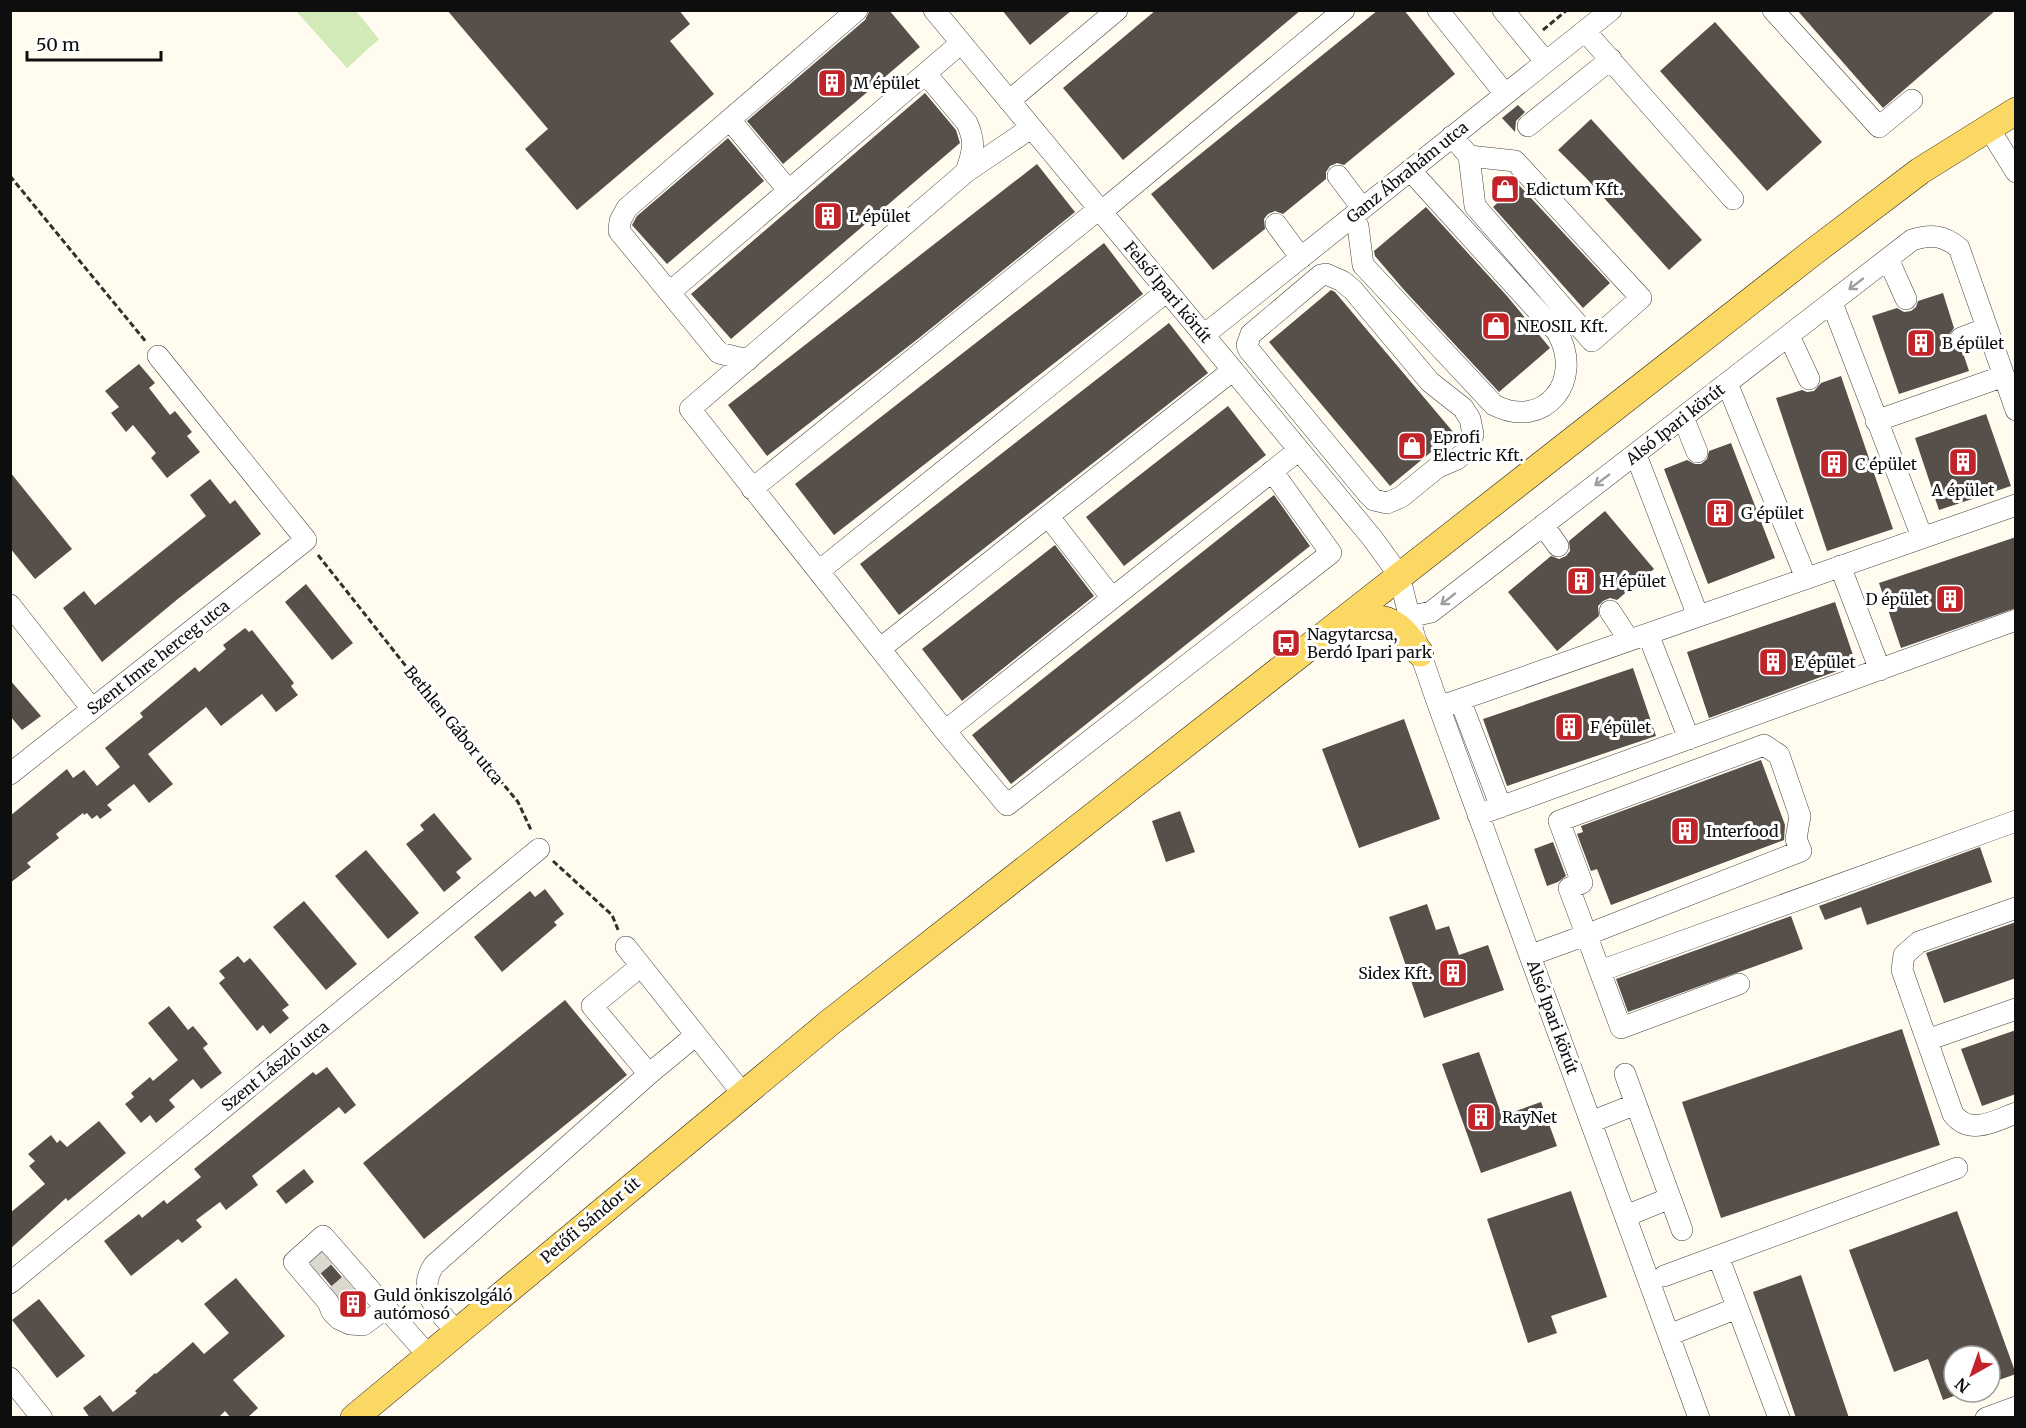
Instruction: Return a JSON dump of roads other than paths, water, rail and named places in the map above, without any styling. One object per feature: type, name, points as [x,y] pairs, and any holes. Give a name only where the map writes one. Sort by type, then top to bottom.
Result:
[{"type":"main road","name":"Petőfi Sándor út","points":[[354,1418],[828,1024],[1399,575],[1902,184],[2016,111]]},
{"type":"main road","points":[[1337,624],[1375,618],[1384,619],[1399,627],[1420,653]]},
{"type":"street","points":[[748,360],[719,354],[619,231],[620,221],[627,208],[857,10]]},
{"type":"street","name":"Felső Ipari körút","points":[[934,10],[1373,539],[1399,575]]},
{"type":"street","points":[[1009,101],[1117,10]]},
{"type":"street","points":[[752,489],[1100,210],[1202,139],[1344,10]]},
{"type":"street","points":[[1438,10],[1505,94]]},
{"type":"street","points":[[1503,10],[1545,62]]},
{"type":"street","name":"Ganz Ábrahám utca","points":[[1204,335],[1611,10]]},
{"type":"street","points":[[1773,10],[1879,127],[1912,100]]},
{"type":"street","points":[[1585,31],[1734,200]]},
{"type":"street","points":[[670,292],[961,43]]},
{"type":"street","points":[[1528,126],[1611,59]]},
{"type":"street","points":[[926,74],[967,123],[971,132],[974,141],[973,152],[966,172]]},
{"type":"street","points":[[730,120],[789,191]]},
{"type":"street","points":[[1989,127],[2016,172]]},
{"type":"street","points":[[1031,128],[966,172],[690,409],[945,731],[1007,805],[1330,553],[1272,471]]},
{"type":"street","points":[[1452,136],[1469,156],[1475,206],[1592,341],[1641,298],[1515,161],[1469,156]]},
{"type":"street","points":[[1338,176],[1357,213],[1363,265],[1494,405],[1505,411],[1521,412],[1536,409],[1552,400],[1566,377],[1568,357],[1564,342],[1410,170]]},
{"type":"street","points":[[1276,224],[1326,274],[1342,280],[1353,290],[1430,382],[1463,408],[1470,419],[1473,434],[1471,443],[1457,459],[1438,467],[1387,503],[1374,500],[1247,345],[1251,334],[1321,275],[1326,274]]},
{"type":"street","name":"Alsó Ipari körút","points":[[1409,616],[1431,612],[1912,240],[1927,236],[1941,237],[1951,241],[1959,248],[1987,328]]},
{"type":"street","points":[[1888,258],[1906,299]]},
{"type":"street","points":[[819,572],[1167,291]]},
{"type":"street","points":[[1832,303],[1922,537]]},
{"type":"street","points":[[1234,311],[1251,334]]},
{"type":"street","points":[[1961,338],[1987,328],[2015,406]]},
{"type":"street","points":[[1789,336],[1809,379]]},
{"type":"street","name":"Szent Imre herceg utca","points":[[10,774],[306,540],[158,357]]},
{"type":"street","points":[[881,648],[1233,370]]},
{"type":"street","points":[[1876,421],[2004,376]]},
{"type":"street","points":[[1727,383],[1806,578]]},
{"type":"street","points":[[1683,417],[1697,452]]},
{"type":"street","points":[[945,731],[1299,450]]},
{"type":"street","points":[[1636,455],[1698,616]]},
{"type":"street","points":[[1439,707],[2016,505]]},
{"type":"street","points":[[1048,516],[1113,598]]},
{"type":"street","points":[[1543,525],[1558,546]]},
{"type":"street","points":[[1840,566],[1880,670]]},
{"type":"street","name":"Alsó Ipari körút","points":[[1399,575],[1420,653],[1439,707],[1699,1418]]},
{"type":"street","points":[[10,605],[92,709]]},
{"type":"street","points":[[1610,611],[1639,637],[1689,739]]},
{"type":"street","points":[[1478,815],[2016,620]]},
{"type":"street","points":[[1460,700],[1501,807]]},
{"type":"street","points":[[1531,955],[1586,935],[1801,851],[1796,839],[1800,816],[1779,754],[1764,745],[1559,821],[1582,883],[1569,888],[1586,935],[1621,1028],[1739,984]]},
{"type":"street","points":[[1600,971],[2016,821]]},
{"type":"street","name":"Szent László utca","points":[[10,1283],[539,849]]},
{"type":"street","points":[[2016,908],[1919,942],[1904,955],[1902,970],[1953,1114],[1958,1120],[1972,1126],[1983,1125],[2016,1113]]},
{"type":"street","points":[[626,947],[743,1094]]},
{"type":"street","points":[[641,966],[592,1006],[649,1074]]},
{"type":"street","points":[[1927,1040],[2016,1009]]},
{"type":"street","points":[[456,1332],[427,1293],[426,1279],[434,1265],[696,1035]]},
{"type":"street","points":[[1625,1074],[1682,1230]]},
{"type":"street","points":[[1591,1122],[1636,1104]]},
{"type":"street","points":[[1664,1276],[1957,1168]]},
{"type":"street","points":[[1626,1216],[1670,1198]]},
{"type":"street","points":[[1718,1256],[1779,1418]]},
{"type":"street","points":[[386,1308],[363,1325],[350,1324],[339,1319],[332,1312],[331,1275],[386,1308],[428,1355]]},
{"type":"street","points":[[1669,1335],[1737,1308]]},
{"type":"street","points":[[10,1378],[42,1418]]},
{"type":"street","points":[[1986,1418],[2016,1407]]},
{"type":"tunnel","points":[[311,1268],[326,1255]]},
{"type":"tunnel","points":[[335,1297],[350,1284]]},
{"type":"place","name":"M épület","points":[[832,83]]},
{"type":"place","name":"Edictum Kft.","points":[[1505,189]]},
{"type":"place","name":"L épület","points":[[828,216]]},
{"type":"place","name":"NEOSIL Kft.","points":[[1496,326]]},
{"type":"place","name":"B épület","points":[[1921,343]]},
{"type":"place","name":"Eprofi Electric Kft.","points":[[1412,446]]},
{"type":"place","name":"A épület","points":[[1963,462]]},
{"type":"place","name":"C épület","points":[[1834,464]]},
{"type":"place","name":"G épület","points":[[1720,513]]},
{"type":"place","name":"H épület","points":[[1581,581]]},
{"type":"place","name":"D épület","points":[[1950,599]]},
{"type":"place","name":"Nagytarcsa, Berdó Ipari park","points":[[1286,643]]},
{"type":"place","name":"E épület","points":[[1773,662]]},
{"type":"place","name":"F épület","points":[[1569,727]]},
{"type":"place","name":"Interfood","points":[[1685,831]]},
{"type":"place","name":"Sidex Kft.","points":[[1453,973]]},
{"type":"place","name":"RayNet","points":[[1481,1117]]},
{"type":"place","name":"Guld önkiszolgáló autómosó","points":[[353,1304]]}]
